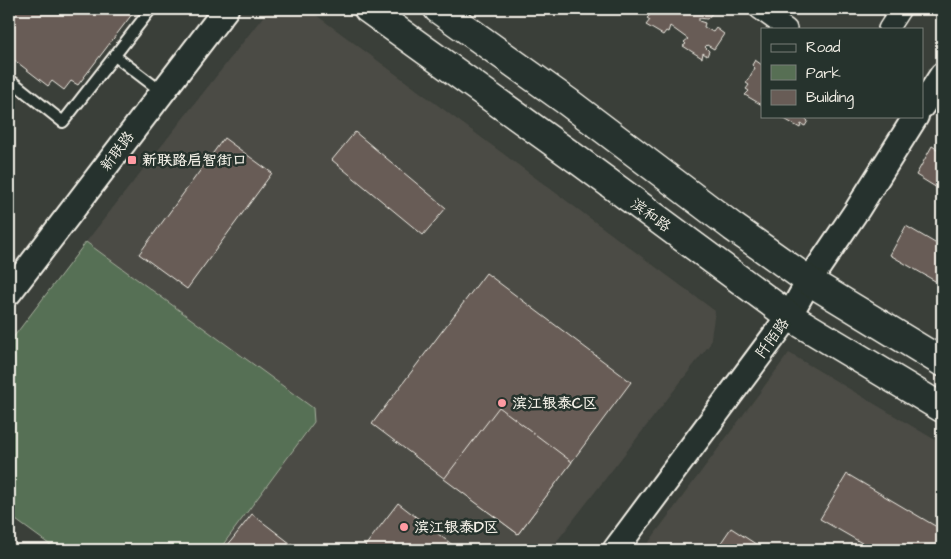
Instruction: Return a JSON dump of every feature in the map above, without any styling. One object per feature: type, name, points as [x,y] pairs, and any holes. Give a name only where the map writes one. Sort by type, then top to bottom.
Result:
[{"type":"main road","name":"滨和路","points":[[368,9],[582,163],[789,316],[942,408]]},
{"type":"main road","points":[[438,9],[568,102],[733,227],[809,281],[942,362]]},
{"type":"street","name":"新联路","points":[[9,293],[226,9]]},
{"type":"street","points":[[759,9],[786,28]]},
{"type":"street","points":[[889,28],[900,9]]},
{"type":"street","points":[[924,103],[942,75]]},
{"type":"street","name":"阡陌路","points":[[615,550],[789,316],[809,281],[857,210],[915,118]]},
{"type":"lane","points":[[9,79],[63,122],[151,9]]},
{"type":"lane","points":[[115,56],[162,92]]},
{"type":"shaded area","points":[[269,9],[308,9],[715,311],[710,344],[550,550],[219,550],[314,422],[86,242]]},
{"type":"shaded area","points":[[789,353],[942,444],[942,550],[643,550]]},
{"type":"green space","points":[[86,242],[313,408],[314,422],[219,550],[57,550],[9,515],[9,343]]},
{"type":"building","points":[[9,9],[136,9],[78,85],[71,81],[64,90],[52,81],[48,86],[9,56]]},
{"type":"building","points":[[650,9],[714,9],[707,19],[699,18],[699,21],[705,23],[704,27],[713,32],[716,28],[724,34],[714,49],[707,45],[705,47],[709,51],[707,56],[703,53],[702,58],[683,46],[686,44],[684,42],[688,39],[670,26],[668,32],[666,31],[663,35],[646,25],[650,20],[647,18],[651,14],[648,13]]},
{"type":"building","points":[[755,60],[761,64],[761,104],[745,95],[749,91],[746,89],[749,85],[746,83],[755,68],[752,65]]},
{"type":"building","points":[[783,118],[805,118],[808,121],[805,126],[801,124],[800,128]]},
{"type":"building","points":[[355,132],[446,208],[423,235],[332,160]]},
{"type":"building","points":[[224,138],[272,173],[187,289],[139,254]]},
{"type":"building","points":[[932,146],[942,152],[942,191],[916,175]]},
{"type":"building","points":[[906,226],[942,247],[942,285],[890,255]]},
{"type":"building","name":"滨江银泰C区","points":[[486,273],[631,382],[518,534],[372,424]]},
{"type":"building","points":[[499,407],[572,462],[518,534],[444,479]]},
{"type":"building","points":[[847,474],[942,530],[942,550],[874,550],[820,519]]},
{"type":"building","name":"滨江银泰D区","points":[[398,503],[459,550],[362,550]]},
{"type":"building","points":[[252,514],[299,550],[224,550]]},
{"type":"building","points":[[731,528],[765,550],[716,550]]},
{"type":"place","name":"新联路启智街口","points":[[132,160]]},
{"type":"place","name":"滨江银泰C区","points":[[502,403]]},
{"type":"place","name":"滨江银泰D区","points":[[404,527]]}]
